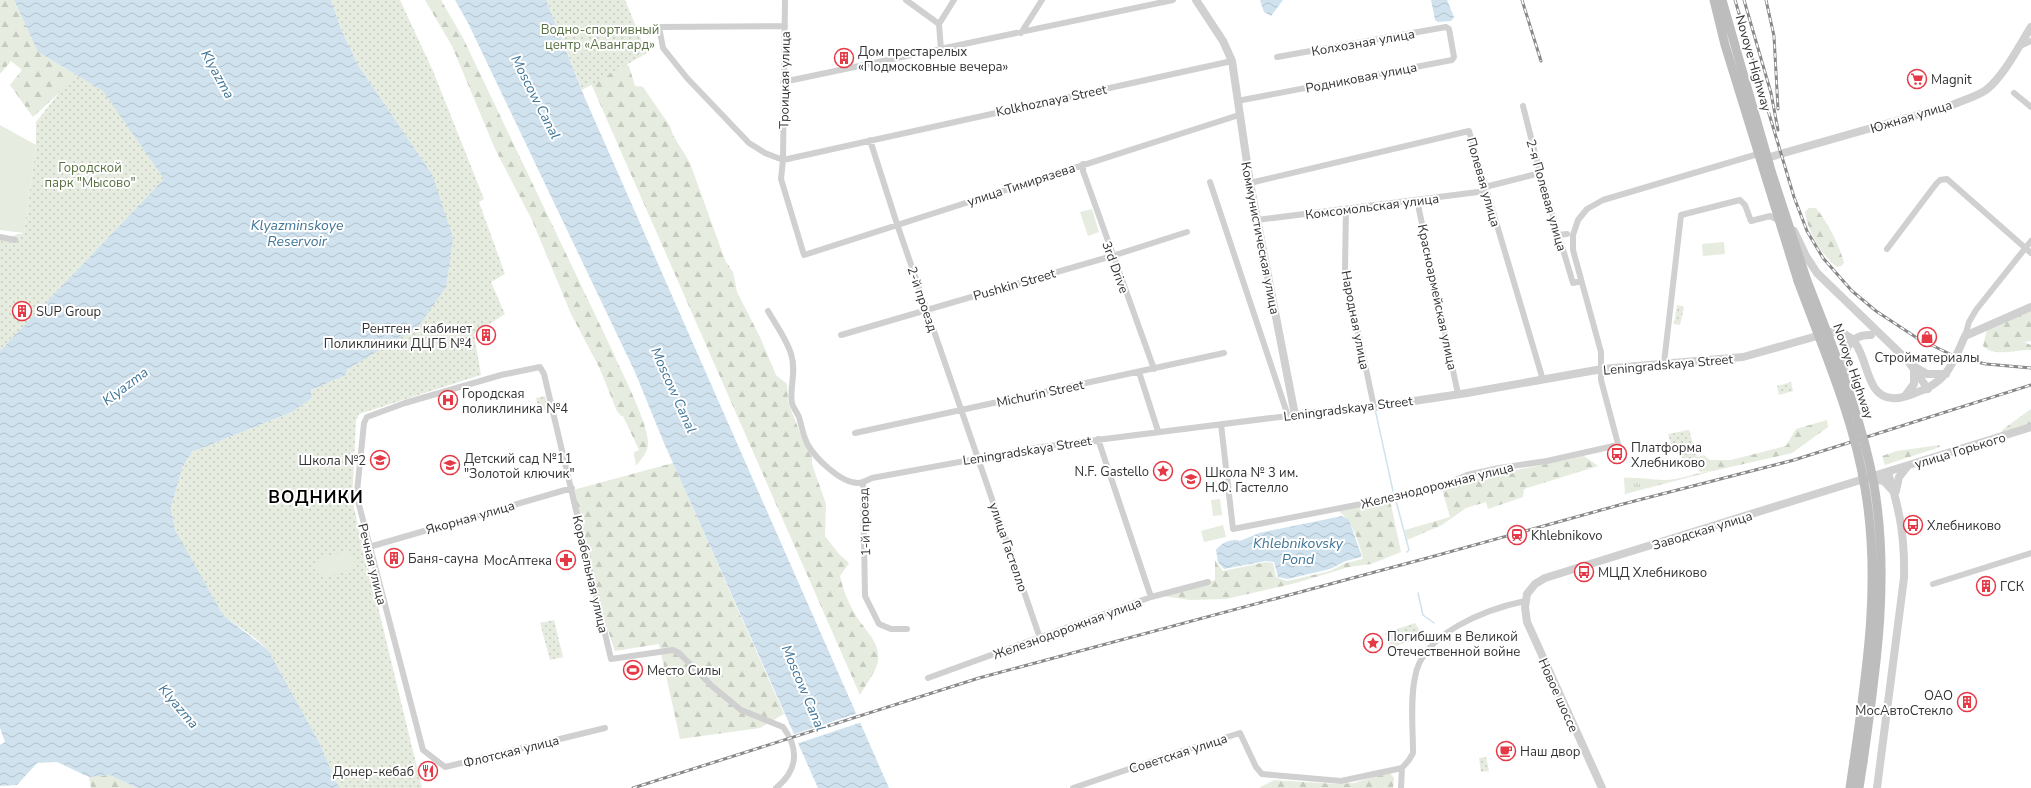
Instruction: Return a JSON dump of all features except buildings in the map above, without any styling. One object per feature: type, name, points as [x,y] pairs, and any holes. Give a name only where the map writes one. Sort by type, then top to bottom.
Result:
[{"type":"main road","name":"Novoye Highway","points":[[1714,0],[1725,45],[1849,420],[1860,464],[1869,511],[1873,558],[1872,614],[1859,762]]},
{"type":"main road","name":"Novoye Highway","points":[[1722,0],[1762,157]]},
{"type":"main road","name":"Novoye Highway","points":[[1778,206],[1778,220],[1854,407],[1874,486],[1882,558],[1880,638],[1859,762]]},
{"type":"main road","points":[[1850,788],[1859,762]]},
{"type":"main road","points":[[1859,762],[1859,788]]},
{"type":"street","name":"Троицкая улица","points":[[783,160],[785,0]]},
{"type":"street","points":[[906,0],[939,24]]},
{"type":"street","points":[[941,50],[939,24],[954,0]]},
{"type":"street","points":[[1021,33],[1042,0]]},
{"type":"street","points":[[783,82],[1173,0]]},
{"type":"street","name":"Коммунистическая улица","points":[[1196,0],[1223,41],[1232,61],[1250,183],[1292,416]]},
{"type":"street","points":[[783,160],[765,153],[749,143],[687,78],[662,48],[659,27],[785,26]]},
{"type":"street","name":"Южная улица","points":[[1762,157],[1952,105],[1977,95],[1986,90],[1997,79],[2031,27]]},
{"type":"street","name":"Колхозная улица","points":[[1277,57],[1448,28]]},
{"type":"street","name":"Родниковая улица","points":[[1238,101],[1452,60],[1454,57],[1448,28]]},
{"type":"street","points":[[2018,47],[2031,41]]},
{"type":"street","name":"Kolkhoznaya Street","points":[[783,160],[1232,61]]},
{"type":"street","points":[[2014,93],[2031,108]]},
{"type":"street","name":"2-я Полевая улица","points":[[1523,106],[1540,173],[1573,283],[1581,281]]},
{"type":"street","name":"улица Тимирязева","points":[[783,160],[781,179],[804,255],[1239,115]]},
{"type":"street","name":"Полевая улица","points":[[1250,183],[1469,131],[1543,380]]},
{"type":"street","name":"2-й проезд","points":[[870,140],[897,224],[977,457]]},
{"type":"street","points":[[1621,455],[1601,380],[1601,352],[1573,250],[1573,235],[1578,220],[1587,209],[1609,198],[1762,157]]},
{"type":"street","name":"3rd Drive","points":[[1083,164],[1083,171],[1112,256],[1154,368]]},
{"type":"street","name":"Комсомольская улица","points":[[1257,220],[1417,200],[1486,189],[1540,173]]},
{"type":"street","points":[[1887,249],[1911,215],[1936,184],[1940,180],[1947,179],[2031,253]]},
{"type":"street","name":"Коммунистическая улица","points":[[1210,182],[1292,416]]},
{"type":"street","name":"Красноармейская улица","points":[[1417,200],[1458,394]]},
{"type":"street","points":[[1664,363],[1681,215],[1740,200],[1745,205],[1750,222],[1770,216],[1778,206],[1817,273],[1913,365],[1927,374],[1946,374]]},
{"type":"street","name":"Народная улица","points":[[1346,209],[1345,269],[1374,406]]},
{"type":"street","points":[[1770,216],[1778,220]]},
{"type":"street","name":"Pushkin Street","points":[[841,335],[1112,256],[1187,232]]},
{"type":"street","points":[[1558,235],[1567,234]]},
{"type":"street","points":[[0,237],[15,240]]},
{"type":"street","points":[[1904,397],[1928,389],[1946,374],[1965,336],[1969,322],[1976,310],[2031,241]]},
{"type":"street","points":[[1965,336],[2031,307]]},
{"type":"street","name":"1-й проезд","points":[[768,311],[792,354],[794,375],[792,404],[798,415],[801,428],[809,446],[814,454],[842,479],[857,483],[863,482],[865,596],[879,624],[891,629],[907,629]]},
{"type":"street","name":"Leningradskaya Street","points":[[863,482],[872,478],[977,457],[1098,439],[1374,406],[1458,394],[1602,369],[1664,363],[1713,361],[1743,357],[1831,332],[1846,334],[1856,344],[1870,379],[1880,394],[1892,398],[1904,397]]},
{"type":"street","points":[[1854,407],[1845,370],[1845,352],[1849,344],[1856,337],[1871,335],[1891,344]]},
{"type":"street","name":"Michurin Street","points":[[855,433],[1224,353]]},
{"type":"street","points":[[1904,397],[1914,384],[1915,374],[1913,365]]},
{"type":"street","points":[[1913,365],[1928,389]]},
{"type":"street","name":"Речная улица","points":[[423,750],[369,547],[357,492],[364,423],[367,417],[404,403],[501,375],[537,367],[543,369],[572,488]]},
{"type":"street","points":[[1139,372],[1158,431]]},
{"type":"street","name":"Железнодорожная улица","points":[[1221,424],[1233,529],[1392,498],[1442,486],[1467,475],[1499,468],[1547,461],[1618,445]]},
{"type":"street","name":"улица Горького","points":[[1888,473],[2031,428]]},
{"type":"street","points":[[1098,439],[1151,597]]},
{"type":"street","name":"улица Гастелло","points":[[977,457],[1040,638]]},
{"type":"street","points":[[1896,495],[1899,477],[1908,466]]},
{"type":"street","points":[[1877,788],[1904,578],[1904,535],[1896,495],[1888,473]]},
{"type":"street","name":"Заводская улица","points":[[1525,601],[1535,584],[1545,578],[1888,473]]},
{"type":"street","points":[[1869,478],[1884,481],[1896,495]]},
{"type":"street","name":"Якорная улица","points":[[369,547],[572,488]]},
{"type":"street","name":"Корабельная улица","points":[[572,488],[611,659],[673,650],[679,653],[712,686],[736,707],[749,714],[779,724],[787,732],[795,751],[794,763],[789,776],[776,788]]},
{"type":"street","points":[[1933,584],[2031,552]]},
{"type":"street","name":"Железнодорожная улица","points":[[928,678],[1151,597],[1208,582]]},
{"type":"street","points":[[1401,788],[1402,768],[1413,753],[1415,676],[1424,655],[1440,639],[1466,621],[1500,608],[1525,601]]},
{"type":"street","name":"Новое шоссе","points":[[1525,601],[1524,612],[1530,631],[1602,788]]},
{"type":"street","name":"Флотская улица","points":[[423,750],[445,767],[605,728]]},
{"type":"street","name":"Советская улица","points":[[1073,788],[1240,733],[1256,767],[1262,774],[1341,781],[1359,778],[1394,768],[1402,768]]},
{"type":"green space","points":[[0,0],[14,0],[38,52],[103,91],[164,179],[0,351],[0,287],[23,296],[39,292],[132,181],[135,169],[132,142],[97,95],[71,82],[33,117],[10,85],[22,70],[11,61],[0,74]]},
{"type":"green space","points":[[331,0],[400,0],[433,71],[484,199],[479,202],[505,274],[491,282],[505,314],[474,334],[481,375],[359,414],[356,421],[352,500],[422,788],[339,788],[319,742],[268,650],[255,638],[223,615],[190,560],[175,530],[171,506],[182,468],[192,452],[292,412],[312,398],[311,390],[346,375],[432,174],[358,65],[341,29]]},
{"type":"green space","points":[[425,0],[441,0],[463,38],[627,383],[640,412],[648,445],[644,456],[636,466],[634,452],[639,450],[623,416],[621,416],[617,411],[599,367],[571,314],[532,220],[495,149],[452,46]]},
{"type":"green space","name":"Водно-спортивный центр «Авангард»","points":[[546,0],[625,0],[647,53],[582,90]]},
{"type":"green space","points":[[560,13],[629,66],[635,86],[643,87],[670,126],[673,135],[690,163],[725,260],[733,272],[737,292],[760,337],[776,375],[787,384],[788,402],[804,443],[812,456],[812,464],[826,504],[825,536],[839,554],[849,563],[840,576],[843,587],[855,614],[874,640],[878,652],[877,665],[860,695]]},
{"type":"green space","name":"Городской парк \"Мысово\"","points":[[74,74],[103,91],[164,179],[0,351],[0,239],[24,233],[36,145],[36,122]]},
{"type":"green space","points":[[0,125],[36,145],[24,233],[0,230]]},
{"type":"green space","points":[[1809,208],[1816,208],[1829,227],[1842,256],[1844,263],[1841,266],[1837,267],[1831,262],[1816,242],[1806,219],[1805,212]]},
{"type":"green space","points":[[1092,209],[1099,232],[1088,236],[1080,212]]},
{"type":"green space","points":[[1724,242],[1725,254],[1703,256],[1702,244]]},
{"type":"green space","points":[[1677,305],[1684,307],[1680,325],[1674,324]]},
{"type":"green space","points":[[2031,310],[2031,341],[2024,342],[2031,345],[2031,350],[1993,352],[1983,346],[1987,330]]},
{"type":"green space","points":[[1791,382],[1793,391],[1779,395],[1777,386]]},
{"type":"green space","points":[[545,396],[548,409],[539,411],[536,398]]},
{"type":"green space","points":[[2031,409],[2031,425],[2002,434],[2002,430]]},
{"type":"green space","points":[[1827,420],[1828,427],[1792,453],[1713,471],[1700,472],[1692,458],[1691,438],[1697,457],[1704,455],[1710,460],[1731,460],[1786,446],[1796,429]]},
{"type":"green space","points":[[1689,430],[1697,457],[1683,463],[1680,449],[1673,451],[1668,434]]},
{"type":"green space","points":[[1939,445],[1940,447],[1885,465],[1882,456],[1897,451]]},
{"type":"green space","points":[[1584,456],[1598,466],[1524,489],[1523,497],[1488,509],[1486,502],[1466,508],[1442,525],[1407,540],[1405,530],[1450,517],[1442,489],[1492,475]]},
{"type":"green space","points":[[673,463],[784,714],[760,728],[680,739],[659,644],[615,651],[588,572],[569,491]]},
{"type":"green space","points":[[1713,471],[1625,494],[1624,478],[1670,480]]},
{"type":"green space","points":[[1220,499],[1222,515],[1213,516],[1211,500]]},
{"type":"green space","points":[[1390,500],[1401,552],[1371,564],[1349,567],[1296,583],[1226,599],[1190,600],[1162,596],[1215,580],[1215,560],[1223,571],[1266,562],[1273,563],[1276,577],[1287,581],[1330,571],[1346,563],[1362,559],[1363,558],[1357,538],[1348,520],[1338,510]]},
{"type":"green space","points":[[1223,525],[1226,537],[1204,542],[1201,531]]},
{"type":"green space","points":[[349,550],[352,552],[355,564],[353,568],[324,578],[319,576],[316,563],[317,560]]},
{"type":"green space","points":[[554,620],[563,657],[550,660],[540,623]]},
{"type":"green space","points":[[1415,623],[1420,631],[1419,638],[1390,648],[1385,633]]},
{"type":"green space","points":[[1486,757],[1489,771],[1481,772],[1479,758]]},
{"type":"green space","points":[[1389,772],[1394,778],[1393,788],[1259,788],[1274,780],[1336,784],[1354,783]]},
{"type":"green space","points":[[110,775],[137,788],[91,788],[89,777]]},
{"type":"water","name":"Klyazminskoye Reservoir","points":[[14,0],[331,0],[341,29],[358,65],[432,174],[453,238],[446,287],[418,327],[348,369],[346,375],[311,390],[312,398],[292,412],[192,452],[182,468],[171,507],[175,530],[223,615],[268,650],[319,742],[339,788],[137,788],[110,775],[89,777],[57,762],[37,763],[17,785],[0,786],[0,745],[5,742],[0,728],[0,351],[164,179],[103,91],[38,52]]},
{"type":"water","name":"Moscow Canal","points":[[455,0],[546,0],[584,96],[889,788],[818,788],[664,443],[635,372],[468,23]]},
{"type":"water","points":[[1260,0],[1283,0],[1271,16],[1264,12]]},
{"type":"water","points":[[1431,0],[1447,0],[1454,17],[1451,21],[1438,22],[1435,20]]},
{"type":"water","name":"Khlebnikovsky Pond","points":[[1342,516],[1349,520],[1362,557],[1346,561],[1330,569],[1288,579],[1278,577],[1274,562],[1266,561],[1224,569],[1218,562],[1216,550],[1227,542],[1234,540],[1240,541],[1259,533]]},
{"type":"pier","points":[[858,713],[862,722],[796,744],[792,735]]},
{"type":"waterway","points":[[1375,409],[1393,491]]},
{"type":"waterway","points":[[1396,501],[1409,550],[1407,552]]},
{"type":"waterway","points":[[1418,593],[1423,615],[1434,623]]},
{"type":"railway","points":[[1522,0],[1541,61]]},
{"type":"railway","points":[[1735,0],[1794,197],[1807,231],[1823,258],[1852,291],[1876,311],[1917,338],[1956,357],[1986,364],[2031,368]]},
{"type":"railway","points":[[1744,0],[1771,93],[1778,130]]},
{"type":"railway","points":[[1766,0],[1774,36],[1778,109]]},
{"type":"railway","points":[[633,788],[979,678],[1623,504],[1794,460],[2031,385]]},
{"type":"place","name":"Дом престарелых «Подмосковные вечера»","points":[[844,58]]},
{"type":"place","name":"Magnit","points":[[1917,79]]},
{"type":"place","name":"SUP Group","points":[[22,311]]},
{"type":"place","name":"Рентген - кабинет Поликлиники ДЦГБ №4","points":[[486,335]]},
{"type":"place","name":"Стройматериалы","points":[[1927,337]]},
{"type":"place","name":"Городская поликлиника №4","points":[[448,400]]},
{"type":"place","name":"Платформа Хлебниково","points":[[1617,454]]},
{"type":"place","name":"Школа №2","points":[[380,460]]},
{"type":"place","name":"Детский сад №11 \"Золотой ключик\"","points":[[450,465]]},
{"type":"place","name":"N.F. Gastello","points":[[1163,471]]},
{"type":"place","name":"Школа № 3 им. Н.Ф. Гастелло","points":[[1191,479]]},
{"type":"place","name":"Хлебниково","points":[[1913,525]]},
{"type":"place","name":"Khlebnikovo","points":[[1517,535]]},
{"type":"place","name":"Баня-сауна","points":[[394,558]]},
{"type":"place","name":"МосАптека","points":[[566,560]]},
{"type":"place","name":"МЦД Хлебниково","points":[[1584,572]]},
{"type":"place","name":"ГСК","points":[[1986,586]]},
{"type":"place","name":"Погибшим в Великой Отечественной войне","points":[[1373,643]]},
{"type":"place","name":"Место Силы","points":[[633,670]]},
{"type":"place","name":"ОАО МосАвтоСтекло","points":[[1967,702]]},
{"type":"place","name":"Наш двор","points":[[1506,751]]},
{"type":"place","name":"Донер-кебаб","points":[[428,771]]},
{"type":"district","name":"ВОДНИКИ","points":[[316,497]]},
{"type":"water label","name":"Klyazma","points":[[218,74]]},
{"type":"water label","name":"Klyazma","points":[[125,386]]},
{"type":"water label","name":"Klyazma","points":[[179,706]]}]
